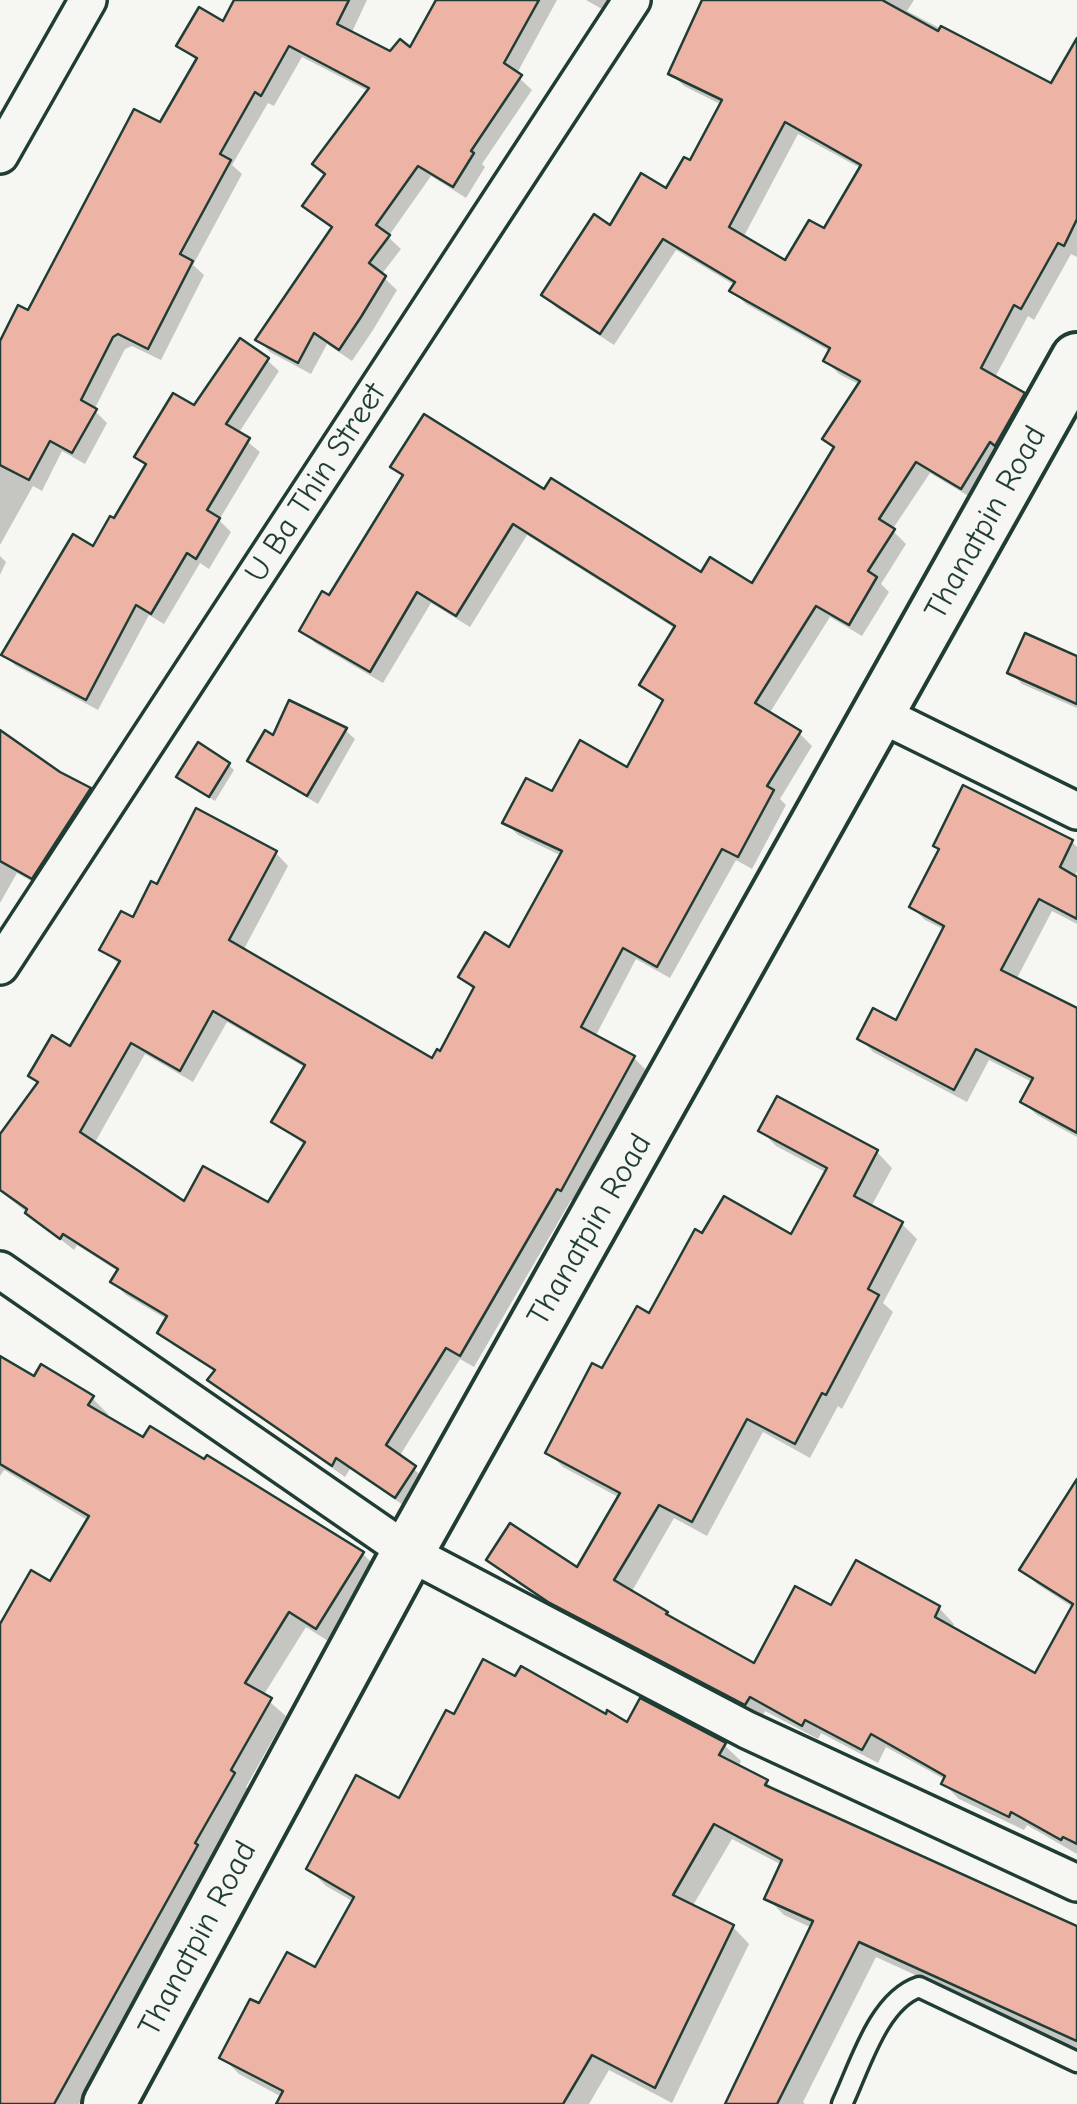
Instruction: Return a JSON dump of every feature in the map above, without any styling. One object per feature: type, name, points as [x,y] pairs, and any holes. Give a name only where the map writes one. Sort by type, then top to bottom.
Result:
[{"type":"main road","name":"Thanatpin Road","points":[[109,2104],[408,1552],[1077,358]]},
{"type":"street","points":[[0,155],[88,0]]},
{"type":"street","name":"U Ba Thin Street","points":[[0,966],[632,0]]},
{"type":"street","points":[[880,714],[1077,811]]},
{"type":"street","points":[[0,1270],[408,1552],[746,1730],[1077,1883]]},
{"type":"lane","points":[[842,2104],[886,2010],[902,1993],[919,1987],[1077,2062]]},
{"type":"building","points":[[234,0],[349,0],[337,24],[390,51],[400,39],[410,47],[436,0],[539,0],[504,63],[522,75],[471,151],[474,153],[453,187],[418,166],[376,225],[390,235],[369,263],[386,276],[339,350],[314,333],[298,363],[255,340],[332,227],[302,206],[325,174],[312,164],[369,88],[289,46],[261,96],[255,92],[220,154],[231,160],[180,254],[193,261],[148,349],[118,334],[113,337],[81,400],[97,409],[72,453],[50,441],[29,480],[0,465],[0,341],[18,305],[28,310],[134,109],[160,122],[197,58],[176,46],[199,7],[223,21]]},
{"type":"building","points":[[702,0],[882,0],[938,31],[941,26],[1051,83],[1077,38],[1077,219],[1064,246],[1058,243],[1021,309],[1014,305],[981,368],[1025,393],[995,446],[990,442],[961,489],[916,462],[879,519],[895,529],[868,571],[877,577],[849,625],[816,606],[755,703],[801,731],[767,786],[774,790],[738,857],[722,849],[657,967],[623,948],[581,1027],[635,1056],[561,1191],[557,1189],[460,1356],[446,1348],[386,1445],[416,1466],[395,1498],[336,1458],[332,1466],[207,1380],[215,1370],[157,1333],[167,1316],[110,1282],[118,1269],[63,1234],[60,1239],[0,1190],[0,1134],[38,1082],[28,1076],[52,1035],[70,1046],[120,961],[99,950],[121,911],[133,917],[151,881],[157,884],[196,808],[277,851],[229,940],[432,1058],[437,1049],[440,1051],[474,987],[458,977],[485,932],[509,947],[562,851],[502,823],[526,778],[552,791],[580,740],[627,767],[663,700],[639,685],[675,626],[513,524],[456,616],[417,592],[370,672],[299,631],[322,591],[329,595],[403,475],[390,467],[424,414],[544,489],[551,478],[701,572],[710,557],[752,583],[834,447],[822,439],[860,381],[823,361],[830,348],[729,291],[735,282],[663,239],[600,334],[541,295],[594,214],[610,225],[641,173],[666,188],[684,157],[690,160],[722,100],[668,74]],"holes":[[[785,122],[861,165],[824,228],[809,220],[785,260],[729,227]],[[213,1011],[305,1065],[271,1122],[305,1142],[268,1202],[203,1166],[184,1201],[80,1132],[131,1043],[180,1071]]]},
{"type":"building","points":[[240,338],[269,358],[226,424],[250,438],[207,510],[220,518],[196,559],[187,553],[151,614],[136,605],[86,700],[1,655],[73,534],[93,546],[110,516],[114,518],[146,464],[134,457],[173,393],[194,405]]},
{"type":"building","points":[[1025,633],[1077,656],[1077,704],[1007,673]]},
{"type":"building","points":[[289,700],[347,728],[307,796],[247,761],[265,730],[273,735]]},
{"type":"building","points":[[0,730],[60,772],[91,788],[32,879],[0,861]]},
{"type":"building","points":[[198,742],[230,763],[209,797],[176,777]]},
{"type":"building","points":[[963,785],[1073,840],[1060,867],[1077,877],[1077,919],[1039,899],[1001,970],[1077,1008],[1077,1133],[1020,1102],[1033,1078],[976,1049],[954,1090],[857,1039],[873,1008],[896,1020],[944,926],[909,907],[939,849],[933,846]]},
{"type":"building","points":[[777,1096],[878,1150],[854,1196],[903,1222],[868,1289],[879,1295],[795,1444],[747,1419],[692,1522],[659,1505],[614,1580],[754,1663],[795,1586],[831,1605],[856,1560],[940,1606],[935,1617],[1035,1673],[1073,1604],[1019,1570],[1077,1479],[1077,1844],[941,1784],[945,1776],[871,1734],[862,1750],[805,1720],[802,1726],[750,1697],[745,1705],[548,1602],[486,1560],[510,1523],[577,1567],[620,1493],[545,1453],[592,1363],[602,1368],[637,1306],[649,1313],[695,1229],[702,1233],[724,1196],[791,1234],[827,1168],[758,1131]]},
{"type":"building","points":[[0,1356],[34,1376],[41,1364],[94,1396],[88,1405],[143,1437],[150,1426],[204,1459],[207,1455],[364,1552],[316,1629],[289,1612],[245,1683],[272,1698],[231,1770],[235,1773],[195,1843],[198,1845],[54,2104],[0,2104],[0,1624],[31,1570],[50,1581],[89,1516],[0,1464]]},
{"type":"building","points":[[483,1659],[515,1676],[521,1666],[627,1722],[640,1698],[726,1743],[719,1755],[768,1780],[765,1785],[1077,1926],[1077,2041],[859,1942],[777,2104],[725,2104],[813,1921],[764,1899],[782,1860],[714,1824],[673,1895],[734,1925],[655,2088],[592,2055],[563,2104],[276,2104],[283,2091],[219,2058],[250,1999],[259,2003],[287,1952],[315,1967],[354,1897],[306,1869],[356,1775],[399,1798],[446,1710],[454,1714]]}]
